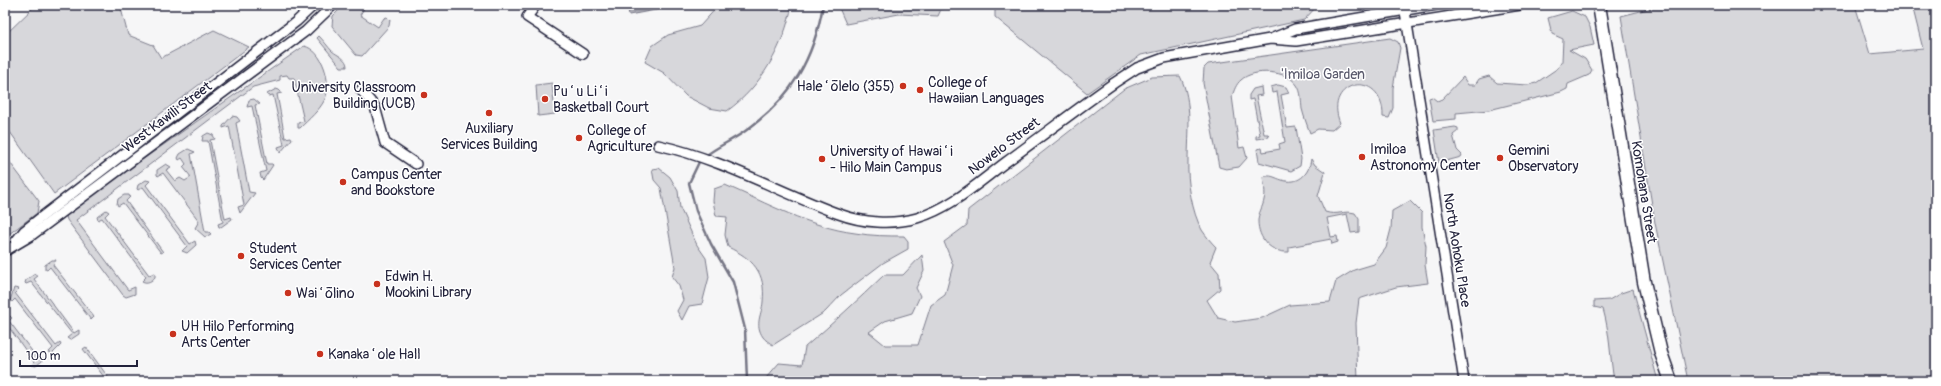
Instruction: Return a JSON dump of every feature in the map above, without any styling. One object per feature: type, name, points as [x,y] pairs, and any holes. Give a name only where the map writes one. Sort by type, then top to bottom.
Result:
[{"type":"main road","name":"Komohana Street","points":[[1599,5],[1644,282],[1661,353],[1671,381]]},
{"type":"street","name":"West Kawili Street","points":[[13,245],[24,231],[39,219],[297,21],[314,5]]},
{"type":"street","name":"West Kawili Street","points":[[5,251],[32,235],[299,36],[333,5]]},
{"type":"street","points":[[536,5],[527,17],[583,54]]},
{"type":"street","name":"Nowelo Street","points":[[658,145],[689,152],[758,178],[840,214],[870,221],[902,221],[932,212],[960,197],[1083,105],[1137,68],[1164,58],[1270,39],[1294,29],[1404,8],[1435,5]]},
{"type":"street","name":"Nowelo Street","points":[[1270,39],[1296,41],[1520,5]]},
{"type":"street","name":"North Aohoku Place","points":[[1404,8],[1464,381]]},
{"type":"street","points":[[361,90],[375,107],[385,143],[416,164]]},
{"type":"green space","points":[[36,5],[120,5],[128,35],[153,45],[161,58],[214,30],[249,47],[54,194],[5,125],[5,35]]},
{"type":"green space","points":[[344,5],[366,5],[360,15],[378,27],[384,18],[387,17],[390,20],[389,26],[362,56],[356,55],[332,26],[333,16]]},
{"type":"green space","points":[[719,5],[792,5],[783,35],[769,64],[750,90],[727,111],[709,108],[686,96],[664,73],[645,62],[652,46],[668,35],[700,26]]},
{"type":"green space","points":[[840,5],[943,5],[938,16],[899,14],[846,24],[839,8]]},
{"type":"green space","points":[[995,5],[1318,5],[1304,20],[1141,55],[1087,93],[995,17]]},
{"type":"green space","points":[[1664,5],[1855,5],[1870,54],[1923,49],[1912,5],[1936,5],[1936,381],[1688,381],[1655,223],[1621,16]]},
{"type":"green space","points":[[1572,11],[1585,17],[1590,27],[1594,45],[1569,50],[1585,59],[1592,70],[1589,75],[1568,84],[1567,89],[1561,92],[1489,110],[1456,113],[1456,119],[1433,121],[1429,98],[1432,97],[1437,101],[1442,99],[1463,77],[1468,85],[1475,85],[1479,79],[1489,76],[1497,83],[1528,85],[1536,83],[1558,68],[1562,61],[1563,39],[1552,34],[1548,18]]},
{"type":"green space","points":[[319,36],[332,51],[346,61],[347,67],[341,67],[317,38]]},
{"type":"green space","name":"'Imiloa Garden","points":[[1390,38],[1398,42],[1400,48],[1393,88],[1393,108],[1389,118],[1383,117],[1381,101],[1374,91],[1365,86],[1355,85],[1346,89],[1339,97],[1337,108],[1340,123],[1332,130],[1318,129],[1310,133],[1302,109],[1299,88],[1292,80],[1286,76],[1270,72],[1262,72],[1247,76],[1239,82],[1232,96],[1239,148],[1244,147],[1247,158],[1239,167],[1226,169],[1219,167],[1203,83],[1204,68],[1208,64]]},
{"type":"green space","points":[[304,46],[311,49],[321,60],[326,76],[327,92],[323,103],[314,115],[300,128],[298,128],[298,123],[304,121],[294,78],[289,78],[287,75],[280,76],[280,80],[253,87],[76,220],[128,290],[135,287],[135,294],[126,297],[123,295],[67,220],[66,216],[68,212]]},
{"type":"green space","points":[[1180,76],[1187,96],[1189,118],[1188,169],[1191,197],[1198,223],[1216,247],[1210,262],[1219,273],[1220,289],[1207,300],[1218,318],[1235,322],[1262,318],[1290,305],[1330,302],[1336,281],[1354,270],[1374,264],[1386,248],[1391,229],[1392,211],[1410,201],[1422,213],[1422,227],[1426,246],[1425,265],[1428,283],[1396,287],[1359,299],[1356,323],[1358,381],[766,381],[766,378],[779,363],[802,365],[805,347],[884,275],[903,275],[922,255],[924,271],[916,288],[920,296],[912,313],[885,321],[869,332],[885,345],[918,345],[931,305],[945,295],[953,265],[944,242],[967,225],[968,210],[1124,89],[1152,77]]},
{"type":"green space","name":"Puʻu Liʻi Basketball Court","points":[[552,83],[555,114],[538,116],[536,85]]},
{"type":"green space","points":[[1278,85],[1286,87],[1289,93],[1281,95],[1287,128],[1296,127],[1301,159],[1300,166],[1291,171],[1259,162],[1257,149],[1262,148],[1263,152],[1280,149],[1279,144],[1285,142],[1277,92],[1272,93],[1271,87]]},
{"type":"green space","points":[[1261,87],[1262,95],[1256,96],[1264,134],[1268,134],[1269,137],[1256,139],[1256,136],[1260,135],[1253,99],[1249,100],[1249,95],[1253,89]]},
{"type":"green space","points":[[276,89],[282,93],[277,94],[285,138],[291,137],[292,139],[280,153],[278,147],[284,145],[273,95],[268,96],[267,94]]},
{"type":"green space","points":[[254,99],[260,104],[255,105],[267,164],[273,165],[263,180],[260,173],[266,171],[252,106],[247,107],[249,100]]},
{"type":"green space","points":[[232,116],[237,117],[240,121],[236,123],[249,192],[255,193],[240,213],[238,207],[244,205],[229,126],[223,128]]},
{"type":"green space","points":[[1455,127],[1458,128],[1458,131],[1453,135],[1457,150],[1462,155],[1461,157],[1439,163],[1434,130]]},
{"type":"green space","points":[[208,133],[213,135],[215,139],[210,140],[225,219],[231,217],[232,219],[221,227],[219,227],[218,224],[223,222],[208,141],[202,141],[203,136]]},
{"type":"green space","points":[[188,149],[195,152],[191,154],[205,232],[209,232],[211,234],[205,237],[195,228],[199,221],[163,173],[158,176],[157,175],[157,170],[166,164],[171,167],[166,170],[175,181],[180,178],[185,181],[191,177],[183,167],[186,164],[182,158],[179,160],[178,158],[180,154]]},
{"type":"green space","points":[[5,156],[39,201],[37,213],[5,237]]},
{"type":"green space","points":[[1311,159],[1315,165],[1325,172],[1318,196],[1325,212],[1355,213],[1359,219],[1359,232],[1351,233],[1347,214],[1327,218],[1331,237],[1337,236],[1338,242],[1332,244],[1331,239],[1289,247],[1289,252],[1282,252],[1267,244],[1260,234],[1258,218],[1265,194],[1263,177],[1271,176],[1288,181],[1298,180],[1308,170]]},
{"type":"green space","points":[[659,168],[670,177],[678,191],[680,208],[697,245],[706,258],[709,277],[702,304],[689,306],[682,320],[677,311],[683,300],[679,286],[672,277],[675,267],[661,188],[654,180],[652,169]]},
{"type":"green space","points":[[146,180],[150,181],[146,185],[190,244],[195,241],[196,245],[187,253],[182,251],[187,246],[143,187],[138,190],[137,189],[138,185]]},
{"type":"green space","points":[[725,185],[788,214],[821,226],[861,234],[904,236],[908,241],[908,249],[883,263],[841,295],[825,312],[773,345],[764,338],[759,328],[759,319],[763,302],[762,282],[760,275],[751,262],[744,256],[728,247],[725,235],[727,217],[716,216],[713,201],[714,189]]},
{"type":"green space","points":[[124,195],[129,195],[130,197],[126,201],[163,252],[161,253],[123,203],[118,206],[118,199]]},
{"type":"green space","points":[[106,210],[109,212],[105,216],[149,275],[155,273],[155,277],[151,281],[142,281],[146,277],[102,218],[98,220],[97,217]]},
{"type":"green space","points":[[52,260],[56,260],[53,265],[94,317],[91,320],[50,267],[47,270],[45,269],[45,265]]},
{"type":"green space","points":[[35,274],[38,276],[34,279],[74,333],[79,330],[79,334],[70,340],[67,338],[72,334],[31,282],[25,283],[26,280]]},
{"type":"green space","points":[[14,288],[19,289],[15,293],[56,346],[60,343],[61,345],[52,354],[49,352],[53,348],[15,299],[12,302],[10,301]]},
{"type":"green space","points":[[1633,289],[1658,381],[1614,381],[1609,336],[1603,309],[1594,307],[1594,301],[1609,300],[1621,293]]},
{"type":"green space","points":[[10,316],[12,318],[9,321],[38,359],[43,358],[42,361],[36,366],[31,365],[34,362],[8,326],[5,328],[5,320]]},
{"type":"green space","points":[[86,347],[111,381],[107,381],[83,349]]},
{"type":"shaded area","points":[[627,5],[682,5],[629,15]]},
{"type":"waterway","points":[[704,157],[748,129],[777,104],[789,90],[799,75],[814,42],[823,5]]},
{"type":"waterway","points":[[700,160],[689,183],[696,211],[711,244],[733,282],[745,329],[747,381]]},
{"type":"place","name":"Haleʻōlelo (355)","points":[[903,86]]},
{"type":"place","name":"College of Hawaiian Languages","points":[[920,90]]},
{"type":"place","name":"University Classroom Building (UCB)","points":[[424,95]]},
{"type":"place","name":"Puʻu Liʻi Basketball Court","points":[[545,99]]},
{"type":"place","name":"Auxiliary Services Building","points":[[489,113]]},
{"type":"place","name":"College of Agriculture","points":[[579,138]]},
{"type":"place","name":"Imiloa Astronomy Center","points":[[1362,157]]},
{"type":"place","name":"Gemini Observatory","points":[[1500,158]]},
{"type":"place","name":"University of Hawaiʻi - Hilo Main Campus","points":[[822,159]]},
{"type":"place","name":"Campus Center and Bookstore","points":[[343,182]]},
{"type":"place","name":"Student Services Center","points":[[241,256]]},
{"type":"place","name":"Edwin H. Mookini Library","points":[[377,284]]},
{"type":"place","name":"Waiʻōlino","points":[[288,293]]},
{"type":"place","name":"UH Hilo Performing Arts Center","points":[[173,334]]},
{"type":"place","name":"Kanakaʻole Hall","points":[[320,354]]}]
